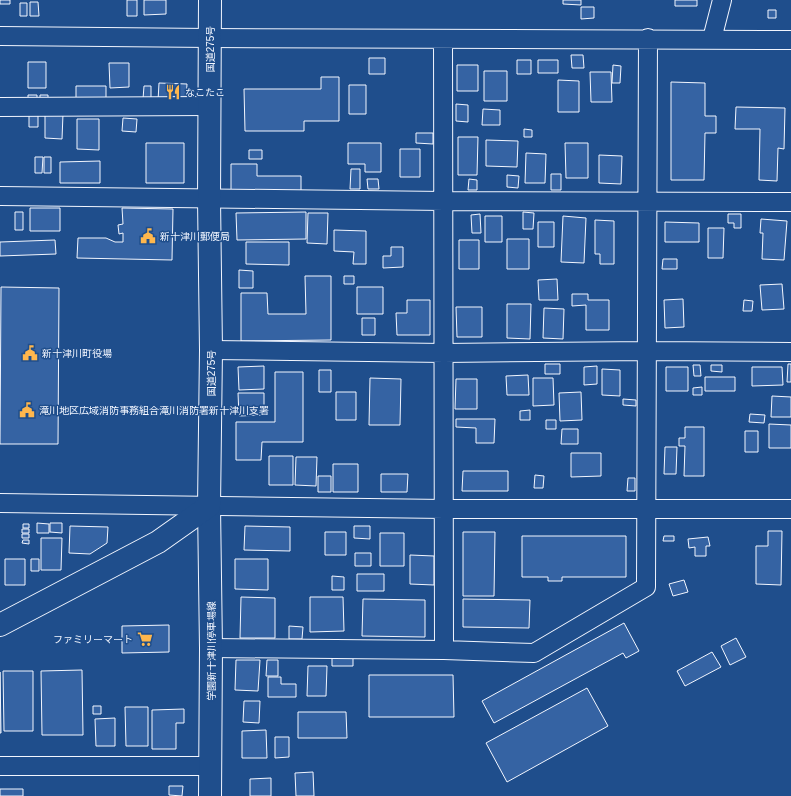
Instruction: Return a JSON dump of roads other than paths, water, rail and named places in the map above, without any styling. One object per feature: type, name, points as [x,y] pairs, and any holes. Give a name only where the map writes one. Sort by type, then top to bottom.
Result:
[{"type":"main road","name":"国道275号","points":[[209,506],[211,350],[208,199],[210,0]]},
{"type":"main road","points":[[0,625],[158,542],[209,506]]},
{"type":"main road","name":"学園新十津川停車場線","points":[[209,506],[211,648],[210,796]]},
{"type":"street","points":[[712,39],[722,0]]},
{"type":"street","points":[[0,36],[444,39],[648,38],[791,40]]},
{"type":"street","points":[[211,648],[444,650],[534,653],[646,587],[648,38]]},
{"type":"street","points":[[444,39],[444,650]]},
{"type":"street","points":[[0,107],[210,106]]},
{"type":"street","points":[[0,196],[444,201],[791,202]]},
{"type":"street","points":[[211,350],[444,353],[648,351],[791,352]]},
{"type":"street","points":[[0,503],[444,509],[791,509]]},
{"type":"street","points":[[0,766],[210,766]]},
{"type":"place","name":"なこたこ","points":[[173,92]]},
{"type":"place","name":"新十津川郵便局","points":[[148,236]]},
{"type":"place","name":"新十津川町役場","points":[[30,353]]},
{"type":"place","name":"滝川地区広域消防事務組合滝川消防署新十津川支署","points":[[27,410]]},
{"type":"place","name":"ファミリーマート","points":[[145,639]]}]
